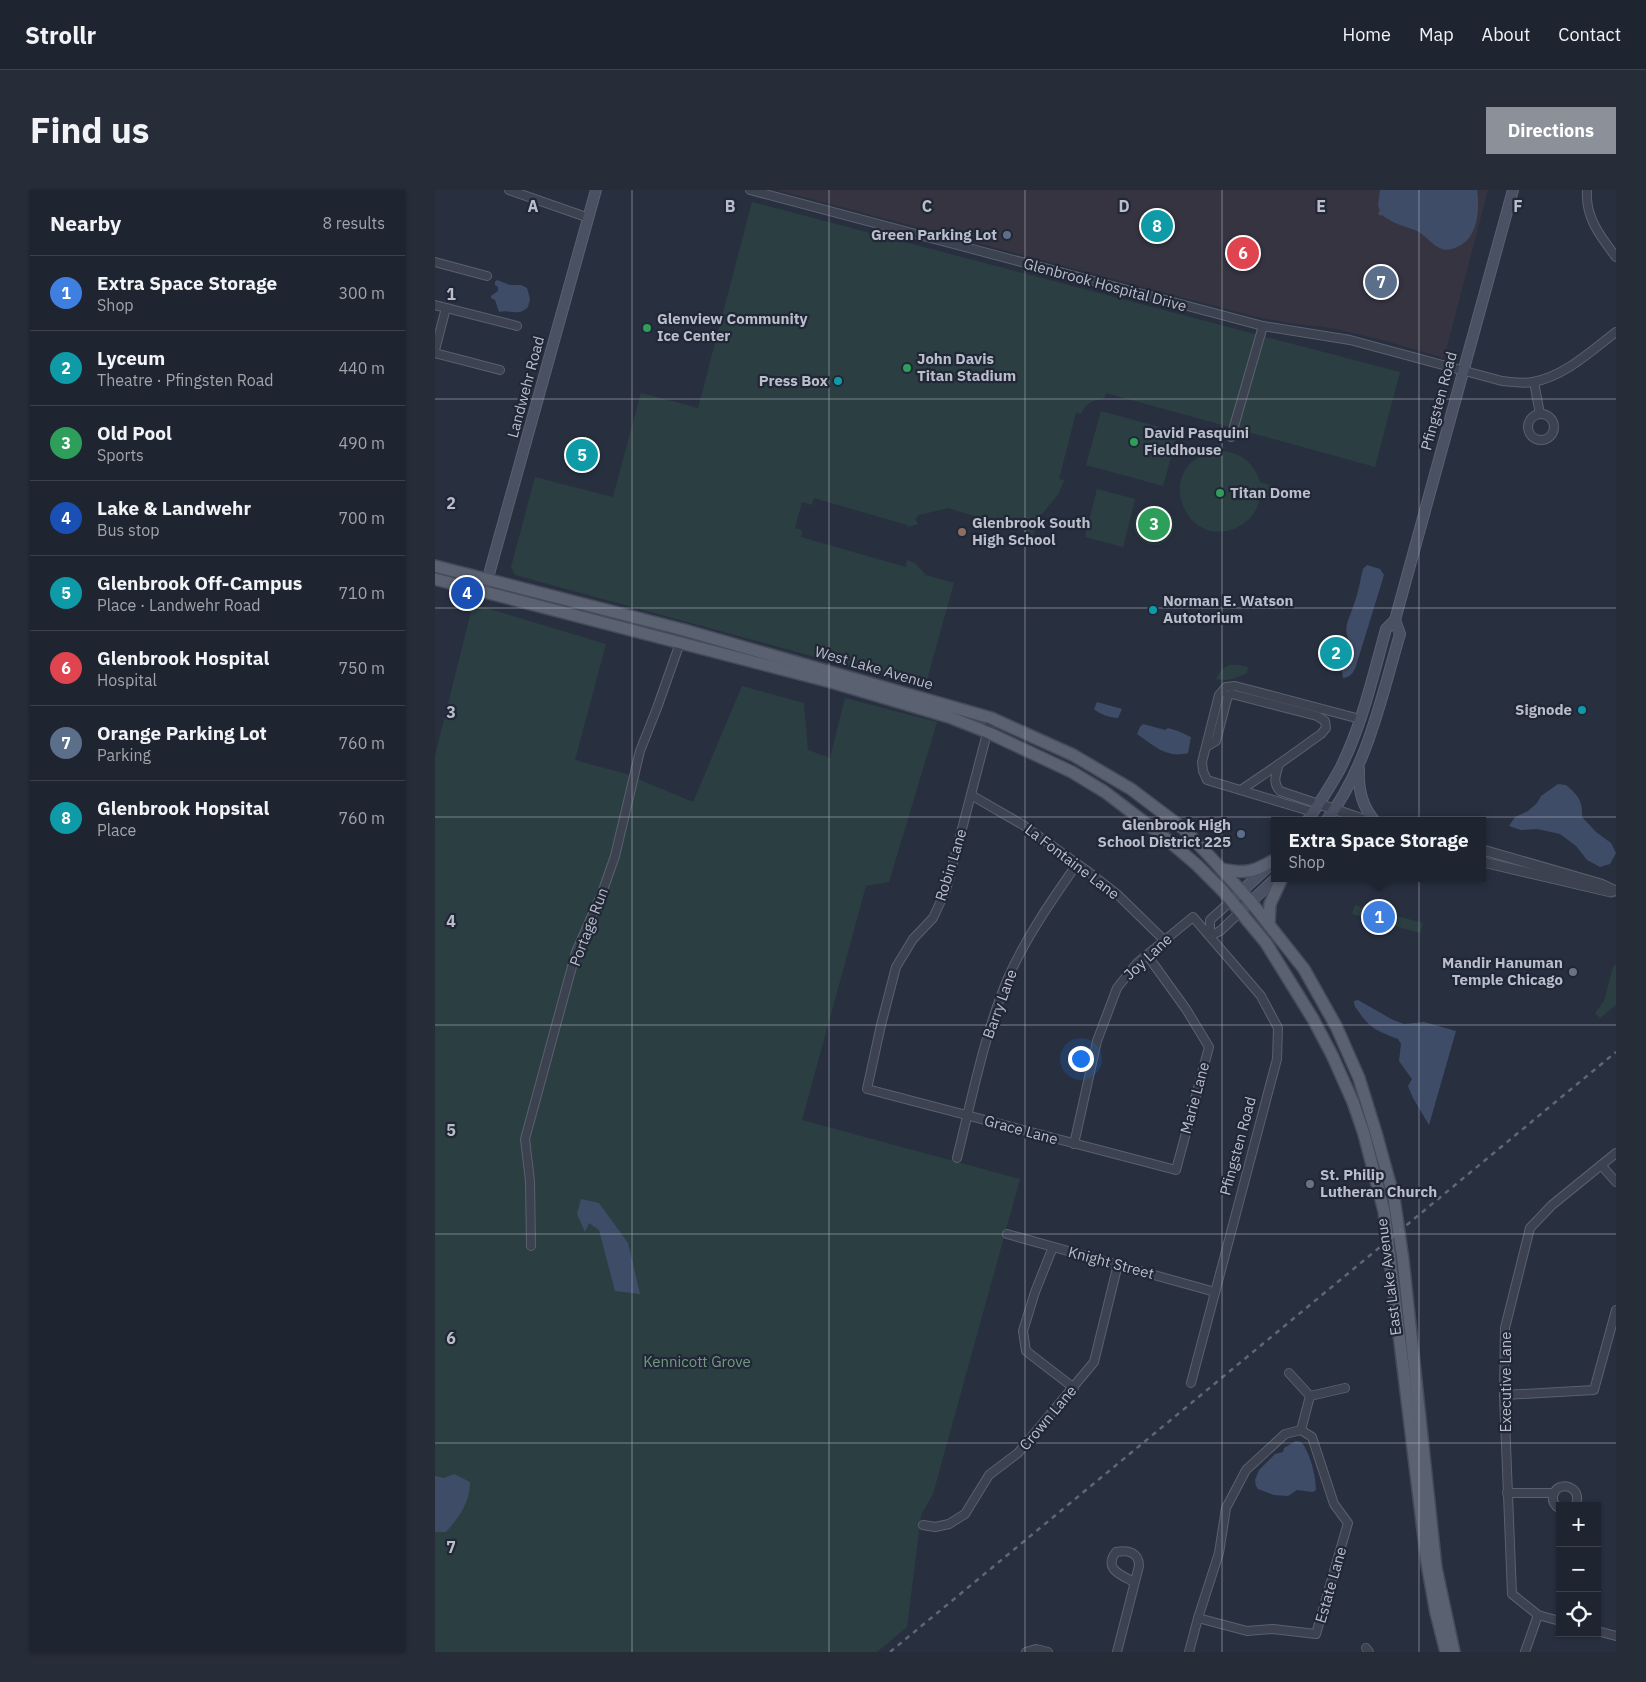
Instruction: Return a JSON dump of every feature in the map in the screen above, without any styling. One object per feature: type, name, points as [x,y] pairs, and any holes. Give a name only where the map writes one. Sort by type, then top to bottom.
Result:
[{"type":"main road","name":"Landwehr Road","points":[[484,592],[596,190]]},
{"type":"main road","name":"Pfingsten Road","points":[[1313,812],[1340,768],[1360,719],[1386,630],[1395,620],[1513,190]]},
{"type":"main road","name":"West Lake Avenue","points":[[435,566],[684,630],[991,718],[1073,755],[1131,789],[1184,828],[1251,902]]},
{"type":"main road","name":"West Lake Avenue","points":[[435,579],[831,682],[949,717],[987,732],[1073,772],[1105,792],[1135,814],[1190,860],[1240,912]]},
{"type":"main road","name":"Pfingsten Road","points":[[1330,817],[1359,765],[1366,748],[1400,634],[1395,620]]},
{"type":"main road","points":[[1359,765],[1359,786],[1362,799],[1366,810],[1372,817]]},
{"type":"main road","points":[[1221,869],[1245,872],[1256,870],[1271,862]]},
{"type":"main road","points":[[1231,901],[1271,864]]},
{"type":"main road","points":[[1240,912],[1272,882]]},
{"type":"main road","points":[[1269,925],[1269,904],[1279,882]]},
{"type":"main road","name":"East Lake Avenue","points":[[1251,902],[1304,969],[1336,1026],[1359,1078],[1394,1198],[1404,1270],[1436,1568],[1454,1652]]},
{"type":"main road","name":"East Lake Avenue","points":[[1240,912],[1265,943],[1285,974],[1313,1019],[1332,1055],[1353,1102],[1376,1175],[1384,1211],[1430,1584],[1446,1652]]},
{"type":"street","points":[[509,190],[589,218]]},
{"type":"street","name":"Glenbrook Hospital Drive","points":[[750,190],[1263,326],[1350,340],[1502,381],[1534,382]]},
{"type":"street","points":[[1587,190],[1590,219],[1600,237],[1616,257]]},
{"type":"street","points":[[435,262],[487,276]]},
{"type":"street","points":[[435,305],[517,326]]},
{"type":"street","points":[[446,308],[435,352],[500,370]]},
{"type":"street","points":[[1231,438],[1263,326]]},
{"type":"street","points":[[1540,414],[1534,382],[1552,376],[1577,363],[1616,332]]},
{"type":"street","name":"Portage Run","points":[[531,1246],[530,1181],[525,1139],[577,952],[610,870],[640,751],[680,643]]},
{"type":"street","points":[[1357,817],[1335,810],[1313,812],[1207,780],[1202,766],[1218,699],[1222,690],[1230,686],[1360,719]]},
{"type":"street","points":[[1206,747],[1216,741],[1228,696],[1232,694],[1317,716],[1325,721],[1327,724],[1324,731],[1241,790]]},
{"type":"street","name":"Robin Lane","points":[[867,1089],[896,967],[913,939],[933,918],[946,890],[991,718]]},
{"type":"street","points":[[1279,764],[1274,779],[1275,786],[1313,812]]},
{"type":"street","name":"La Fontaine Lane","points":[[971,795],[1023,825],[1077,864],[1118,895],[1164,940]]},
{"type":"street","points":[[1486,851],[1601,884],[1616,892]]},
{"type":"street","points":[[1486,863],[1599,891],[1616,892]]},
{"type":"street","name":"Barry Lane","points":[[957,1158],[985,1044],[1008,979],[1026,940],[1077,864]]},
{"type":"street","points":[[1210,936],[1210,920],[1231,901]]},
{"type":"street","points":[[1210,936],[1220,930],[1240,912]]},
{"type":"street","name":"Joy Lane","points":[[1074,1144],[1097,1041],[1117,988],[1137,963],[1193,917],[1210,936]]},
{"type":"street","name":"Pfingsten Road","points":[[1191,1383],[1277,1059],[1278,1028],[1261,996],[1210,936]]},
{"type":"street","name":"Marie Lane","points":[[1147,955],[1186,1009],[1209,1047],[1176,1170]]},
{"type":"street","name":"Grace Lane","points":[[867,1089],[1176,1170]]},
{"type":"street","name":"Executive Lane","points":[[1538,1615],[1512,1594],[1507,1493],[1505,1328],[1530,1228],[1552,1205],[1616,1153]]},
{"type":"street","points":[[1601,1165],[1616,1182]]},
{"type":"street","name":"Knight Street","points":[[1007,1234],[1215,1292]]},
{"type":"street","points":[[1053,1247],[1035,1292],[1023,1331],[1026,1351],[1073,1388]]},
{"type":"street","name":"Crown Lane","points":[[923,1525],[935,1527],[949,1524],[965,1514],[989,1475],[1018,1453],[1094,1362],[1118,1264]]},
{"type":"street","points":[[1505,1396],[1594,1390],[1616,1310]]},
{"type":"street","points":[[1606,1346],[1616,1349]]},
{"type":"street","points":[[1289,1373],[1310,1396]]},
{"type":"street","points":[[1310,1396],[1345,1388]]},
{"type":"street","points":[[1189,1652],[1219,1553],[1226,1508],[1246,1470],[1285,1434],[1301,1430],[1310,1396]]},
{"type":"street","name":"Estate Lane","points":[[1198,1618],[1247,1632],[1273,1629],[1316,1634],[1348,1523],[1333,1504],[1312,1437],[1301,1430]]},
{"type":"street","points":[[1507,1493],[1554,1493],[1563,1486],[1574,1489],[1577,1496],[1576,1502]]},
{"type":"street","points":[[1554,1493],[1554,1504],[1556,1506]]},
{"type":"street","points":[[1117,1652],[1134,1582]]},
{"type":"street","points":[[1525,1652],[1538,1615],[1556,1620]]},
{"type":"street","points":[[1601,1632],[1616,1636]]},
{"type":"street","points":[[1026,1652],[1036,1649],[1048,1652]]},
{"type":"shaded area","points":[[777,190],[1488,190],[1444,358],[1379,339],[1331,328],[1253,316]]},
{"type":"green space","points":[[752,202],[1400,372],[1375,467],[1106,393],[1104,399],[1090,403],[1081,414],[1076,413],[1059,479],[1064,480],[1059,493],[1038,519],[1033,537],[1023,538],[1024,531],[948,508],[919,515],[915,519],[918,524],[908,527],[907,525],[814,498],[812,505],[802,502],[795,528],[802,530],[801,537],[906,567],[907,560],[915,563],[926,575],[954,583],[925,687],[515,575],[511,567],[535,477],[613,497],[641,393],[698,408]]},
{"type":"green space","name":"David Pasquini Fieldhouse","points":[[1101,411],[1178,432],[1163,486],[1086,465]]},
{"type":"green space","name":"Titan Dome","points":[[1214,451],[1237,454],[1249,462],[1260,482],[1273,486],[1269,499],[1260,497],[1255,511],[1246,522],[1238,527],[1219,532],[1203,528],[1191,518],[1183,504],[1180,488],[1184,473],[1195,460]]},
{"type":"green space","points":[[1097,489],[1135,499],[1123,547],[1085,537]]},
{"type":"green space","points":[[1158,505],[1165,508],[1171,514],[1174,525],[1173,533],[1165,542],[1158,545],[1150,545],[1143,542],[1135,533],[1134,521],[1137,514],[1146,506]]},
{"type":"green space","name":"Kennicott Grove","points":[[473,604],[606,644],[575,760],[626,774],[693,802],[742,686],[804,703],[808,750],[830,758],[845,698],[937,722],[889,882],[866,886],[802,1120],[1020,1179],[933,1494],[921,1515],[907,1627],[877,1652],[435,1652],[435,756]]},
{"type":"green space","points":[[1229,665],[1248,667],[1247,673],[1228,680],[1216,679],[1221,670]]},
{"type":"green space","points":[[1355,905],[1423,923],[1420,933],[1352,914]]},
{"type":"green space","points":[[1616,964],[1616,1005],[1600,1018],[1595,1013],[1604,1001],[1613,967]]},
{"type":"water","points":[[1380,190],[1477,190],[1478,214],[1476,223],[1464,243],[1452,249],[1442,249],[1417,231],[1395,223],[1382,215],[1380,216],[1378,206]]},
{"type":"water","points":[[497,280],[527,288],[530,299],[528,307],[521,312],[499,312],[495,300],[491,298],[498,291],[498,287],[495,285]]},
{"type":"water","points":[[1367,565],[1380,569],[1384,575],[1356,666],[1348,677],[1343,678],[1342,671],[1351,644],[1346,630],[1363,569]]},
{"type":"water","points":[[1097,702],[1122,709],[1118,718],[1096,711],[1094,709]]},
{"type":"water","points":[[1143,724],[1165,730],[1168,728],[1191,737],[1188,753],[1173,754],[1161,750],[1137,734]]},
{"type":"water","points":[[1558,784],[1566,785],[1574,792],[1581,802],[1582,817],[1596,832],[1611,843],[1616,853],[1610,864],[1600,867],[1587,860],[1576,846],[1560,834],[1537,829],[1521,830],[1509,826],[1515,817],[1528,811],[1537,803],[1541,796]]},
{"type":"water","points":[[1358,1000],[1393,1020],[1404,1024],[1424,1022],[1456,1031],[1429,1125],[1408,1086],[1412,1079],[1399,1061],[1401,1044],[1398,1039],[1371,1026],[1363,1018],[1355,1006],[1354,1001]]},
{"type":"water","points":[[581,1199],[599,1203],[628,1243],[640,1294],[615,1291],[599,1230],[589,1223],[585,1232],[577,1214]]},
{"type":"water","points":[[1296,1441],[1301,1442],[1310,1458],[1314,1471],[1316,1490],[1313,1492],[1297,1490],[1288,1496],[1274,1495],[1258,1489],[1255,1480],[1259,1470],[1275,1454],[1283,1452],[1284,1448]]},
{"type":"water","points":[[454,1474],[470,1482],[468,1497],[459,1515],[446,1532],[435,1532],[435,1476],[444,1478]]},
{"type":"railway","points":[[890,1652],[1616,1052]]},
{"type":"place","name":"Glenbrook Hopsital","points":[[1157,226]]},
{"type":"place","name":"Green Parking Lot","points":[[1007,235]]},
{"type":"place","name":"Glenbrook Hospital","points":[[1243,253]]},
{"type":"place","name":"Orange Parking Lot","points":[[1381,282]]},
{"type":"place","name":"Glenview Community Ice Center","points":[[647,328]]},
{"type":"place","name":"John Davis Titan Stadium","points":[[907,368]]},
{"type":"place","name":"Press Box","points":[[838,381]]},
{"type":"place","name":"David Pasquini Fieldhouse","points":[[1134,442]]},
{"type":"place","name":"Glenbrook Off-Campus","points":[[582,455]]},
{"type":"place","name":"Titan Dome","points":[[1220,493]]},
{"type":"place","name":"Old Pool","points":[[1154,524]]},
{"type":"place","name":"Glenbrook South High School","points":[[962,532]]},
{"type":"place","name":"Lake & Landwehr","points":[[467,593]]},
{"type":"place","name":"Norman E. Watson Autotorium","points":[[1153,610]]},
{"type":"place","name":"Lyceum","points":[[1336,653]]},
{"type":"place","name":"Signode","points":[[1582,710]]},
{"type":"place","name":"Glenbrook High School District 225","points":[[1241,834]]},
{"type":"place","name":"Extra Space Storage","points":[[1379,917]]},
{"type":"place","name":"Mandir Hanuman Temple Chicago","points":[[1573,972]]},
{"type":"place","name":"St. Philip Lutheran Church","points":[[1310,1184]]}]
